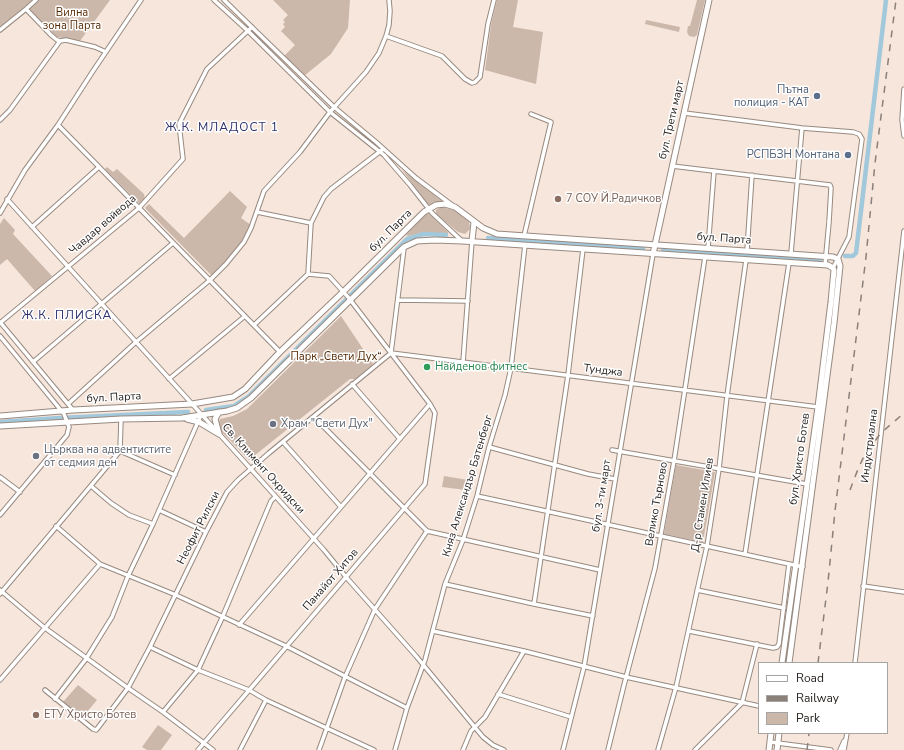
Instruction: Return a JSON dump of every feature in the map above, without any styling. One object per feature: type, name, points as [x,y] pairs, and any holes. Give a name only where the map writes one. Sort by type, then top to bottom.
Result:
[{"type":"main road","name":"бул. Трети март","points":[[654,244],[709,0]]},
{"type":"main road","name":"бул. Парта","points":[[0,416],[73,410],[192,404],[225,399],[240,394],[280,352],[344,292],[428,209],[441,204],[455,207],[474,222],[492,233],[826,256],[838,259]]},
{"type":"main road","points":[[472,241],[474,222]]},
{"type":"main road","points":[[462,241],[470,235],[473,230]]},
{"type":"main road","name":"бул. Парта","points":[[0,426],[67,420],[182,418],[237,408],[251,398],[349,299],[404,247],[412,243],[428,240],[472,241],[789,262],[825,265],[833,268]]},
{"type":"main road","name":"бул. 3-ти март","points":[[652,254],[654,244]]},
{"type":"main road","name":"бул. Христо Ботев","points":[[789,662],[834,323],[840,267],[838,259]]},
{"type":"main road","name":"бул. Христо Ботев","points":[[782,662],[786,609],[796,565],[807,484],[815,407],[834,272],[833,268]]},
{"type":"main road","points":[[218,434],[215,419],[219,412]]},
{"type":"main road","points":[[182,418],[199,422],[218,434]]},
{"type":"main road","points":[[769,750],[771,734]]},
{"type":"main road","points":[[777,750],[779,734]]},
{"type":"street","points":[[0,30],[36,0]]},
{"type":"street","points":[[0,213],[25,170],[58,125],[141,0]]},
{"type":"street","points":[[214,0],[248,31],[330,112],[390,161],[428,209],[441,223],[462,241]]},
{"type":"street","points":[[224,0],[334,107],[384,148],[416,178],[455,207]]},
{"type":"street","points":[[68,404],[136,342],[210,280],[226,264],[244,242],[264,191],[303,149],[330,112],[366,72],[376,57],[386,36],[390,18],[389,0]]},
{"type":"street","points":[[386,36],[442,56],[472,83],[480,77],[488,24],[494,0]]},
{"type":"street","points":[[26,9],[51,35],[60,41],[66,40],[95,46],[106,52]]},
{"type":"street","name":"Чавдар войвода","points":[[0,322],[139,208],[182,159],[179,124],[207,69],[252,27]]},
{"type":"street","points":[[0,120],[10,110],[60,41]]},
{"type":"street","points":[[904,89],[902,106],[904,136]]},
{"type":"street","points":[[684,113],[802,128],[791,254]]},
{"type":"street","points":[[524,236],[551,122],[531,114]]},
{"type":"street","points":[[58,125],[280,352]]},
{"type":"street","name":"бул. Христо Ботев","points":[[802,128],[853,132],[861,136],[850,237],[833,268]]},
{"type":"street","points":[[254,325],[308,274],[311,223],[324,197],[384,148]]},
{"type":"street","points":[[672,166],[828,184],[831,187],[825,265]]},
{"type":"street","points":[[32,227],[99,167]]},
{"type":"street","points":[[708,248],[714,171]]},
{"type":"street","points":[[747,251],[752,175]]},
{"type":"street","name":"Св. Климент Охридски","points":[[7,199],[250,470],[314,539],[346,578],[423,664],[483,737],[493,745],[504,750]]},
{"type":"street","points":[[257,212],[311,223]]},
{"type":"street","name":"Индустриална","points":[[855,662],[904,230]]},
{"type":"street","points":[[464,362],[472,241]]},
{"type":"street","points":[[33,362],[173,243]]},
{"type":"street","name":"Княз Александър Батенберг","points":[[395,750],[407,708],[423,664],[446,584],[463,540],[505,395],[511,368],[525,245]]},
{"type":"street","points":[[391,353],[404,247]]},
{"type":"street","points":[[534,604],[568,376],[583,249]]},
{"type":"street","name":"бул. 3-ти март","points":[[563,750],[584,667],[652,254]]},
{"type":"street","name":"Велико Търново","points":[[608,750],[655,568],[674,461],[705,257]]},
{"type":"street","name":"Д-р Стамен Илиев","points":[[658,750],[676,687],[707,546],[719,469],[727,396],[746,260]]},
{"type":"street","points":[[745,554],[789,262]]},
{"type":"street","points":[[239,625],[430,404],[344,292],[328,276],[308,274]]},
{"type":"street","points":[[398,300],[468,301]]},
{"type":"street","points":[[169,379],[245,316]]},
{"type":"street","points":[[0,322],[73,410]]},
{"type":"street","points":[[0,336],[63,412],[69,427],[67,435],[0,515]]},
{"type":"street","name":"Тунджа","points":[[391,353],[815,407]]},
{"type":"street","name":"Неофит Рилски","points":[[55,699],[96,730],[128,688],[227,492],[238,480],[391,353]]},
{"type":"street","points":[[352,384],[400,439]]},
{"type":"street","name":"Панайот Хитов","points":[[198,750],[346,578],[425,482],[434,413],[430,404]]},
{"type":"street","points":[[44,690],[55,699],[86,659],[112,617],[128,576],[153,524],[201,415]]},
{"type":"street","points":[[314,416],[427,531],[600,570]]},
{"type":"street","points":[[121,419],[120,451],[1,592],[86,659],[163,712],[213,750]]},
{"type":"street","points":[[283,442],[341,507]]},
{"type":"street","points":[[489,447],[588,474],[615,479]]},
{"type":"street","points":[[612,450],[807,484]]},
{"type":"street","points":[[120,451],[175,475]]},
{"type":"street","points":[[0,477],[20,492]]},
{"type":"street","points":[[91,486],[111,503],[129,515],[153,524]]},
{"type":"street","points":[[476,496],[803,566]]},
{"type":"street","points":[[163,712],[198,670],[222,618],[271,501],[276,497]]},
{"type":"street","points":[[159,510],[206,532]]},
{"type":"street","points":[[56,526],[100,564],[176,595],[222,618],[286,646],[407,708]]},
{"type":"street","points":[[319,750],[328,729],[345,677],[375,609],[427,531]]},
{"type":"street","points":[[0,680],[100,564]]},
{"type":"street","points":[[689,631],[773,648],[777,647],[779,644],[786,609],[789,564]]},
{"type":"street","points":[[446,584],[593,616]]},
{"type":"street","points":[[864,586],[904,592]]},
{"type":"street","points":[[697,590],[786,609]]},
{"type":"street","points":[[433,631],[524,651],[626,677],[758,706]]},
{"type":"street","points":[[695,750],[742,703],[758,644]]},
{"type":"street","points":[[150,647],[198,670],[249,690],[266,700],[374,750]]},
{"type":"street","points":[[463,750],[471,731],[484,717],[524,651]]},
{"type":"street","points":[[498,694],[571,717]]},
{"type":"street","points":[[240,750],[266,700]]},
{"type":"street","points":[[840,750],[846,734]]},
{"type":"street","points":[[844,750],[846,734]]},
{"type":"street","points":[[770,742],[831,750]]},
{"type":"street","points":[[816,748],[822,750]]},
{"type":"green space","name":"Вилна зона Парта","points":[[0,0],[110,0],[80,41],[57,37],[25,6],[0,27]]},
{"type":"green space","points":[[273,0],[350,0],[348,28],[331,54],[304,76],[284,56],[295,45],[281,31],[285,27],[283,24],[285,22],[283,20],[288,15]]},
{"type":"green space","points":[[497,0],[518,0],[513,27],[543,32],[536,84],[485,70],[491,25]]},
{"type":"green space","points":[[697,0],[705,0],[697,35],[694,37],[689,36],[687,32]]},
{"type":"green space","points":[[646,20],[680,27],[679,32],[645,24]]},
{"type":"green space","points":[[107,167],[113,172],[117,169],[144,194],[145,199],[140,204],[105,169]]},
{"type":"green space","points":[[402,170],[442,201],[429,205]]},
{"type":"green space","points":[[230,191],[247,207],[241,218],[251,225],[245,241],[212,276],[145,208],[149,204],[184,238]]},
{"type":"green space","points":[[441,207],[454,210],[469,221],[470,229],[465,234],[458,232],[436,214],[436,210]]},
{"type":"green space","points":[[427,212],[448,232],[448,234],[421,233],[408,236],[406,235]]},
{"type":"green space","points":[[4,218],[15,230],[13,234],[52,276],[35,291],[7,259],[0,265],[0,224]]},
{"type":"green space","name":"Парк „Свети Дух“","points":[[341,316],[373,364],[355,379],[350,379],[249,460],[221,431],[218,424],[220,419],[233,416],[247,409]]},
{"type":"green space","points":[[676,465],[715,472],[703,542],[664,534]]},
{"type":"green space","points":[[444,476],[468,480],[466,490],[442,487]]},
{"type":"green space","points":[[78,685],[97,700],[81,719],[62,703]]},
{"type":"green space","points":[[158,725],[172,735],[161,750],[147,750],[142,747]]},
{"type":"waterway","points":[[845,256],[853,256],[856,253],[886,0]]},
{"type":"waterway","points":[[206,410],[234,406],[248,397],[407,239],[424,234],[446,235]]},
{"type":"waterway","points":[[488,238],[643,248]]},
{"type":"waterway","points":[[663,250],[820,260]]},
{"type":"waterway","points":[[0,422],[188,412]]},
{"type":"railway","points":[[818,662],[866,257],[875,163],[896,0]]},
{"type":"railway","points":[[850,490],[866,452],[881,433],[904,413]]},
{"type":"railway","points":[[807,750],[809,734]]},
{"type":"place","name":"Пътна полиция - КАТ","points":[[817,96]]},
{"type":"place","name":"РСПБЗН Монтана","points":[[848,155]]},
{"type":"place","name":"7 СОУ Й.Радичков","points":[[558,199]]},
{"type":"place","name":"Найденов фитнес","points":[[427,367]]},
{"type":"place","name":"Храм \"Свети Дух\"","points":[[273,424]]},
{"type":"place","name":"Църква на адвентистите от седмия ден","points":[[36,456]]},
{"type":"place","name":"ЕТУ Христо Ботев","points":[[36,715]]},
{"type":"district","name":"Ж.К. МЛАДОСТ 1","points":[[222,128]]},
{"type":"district","name":"Ж.К. ПЛИСКА","points":[[67,316]]}]
